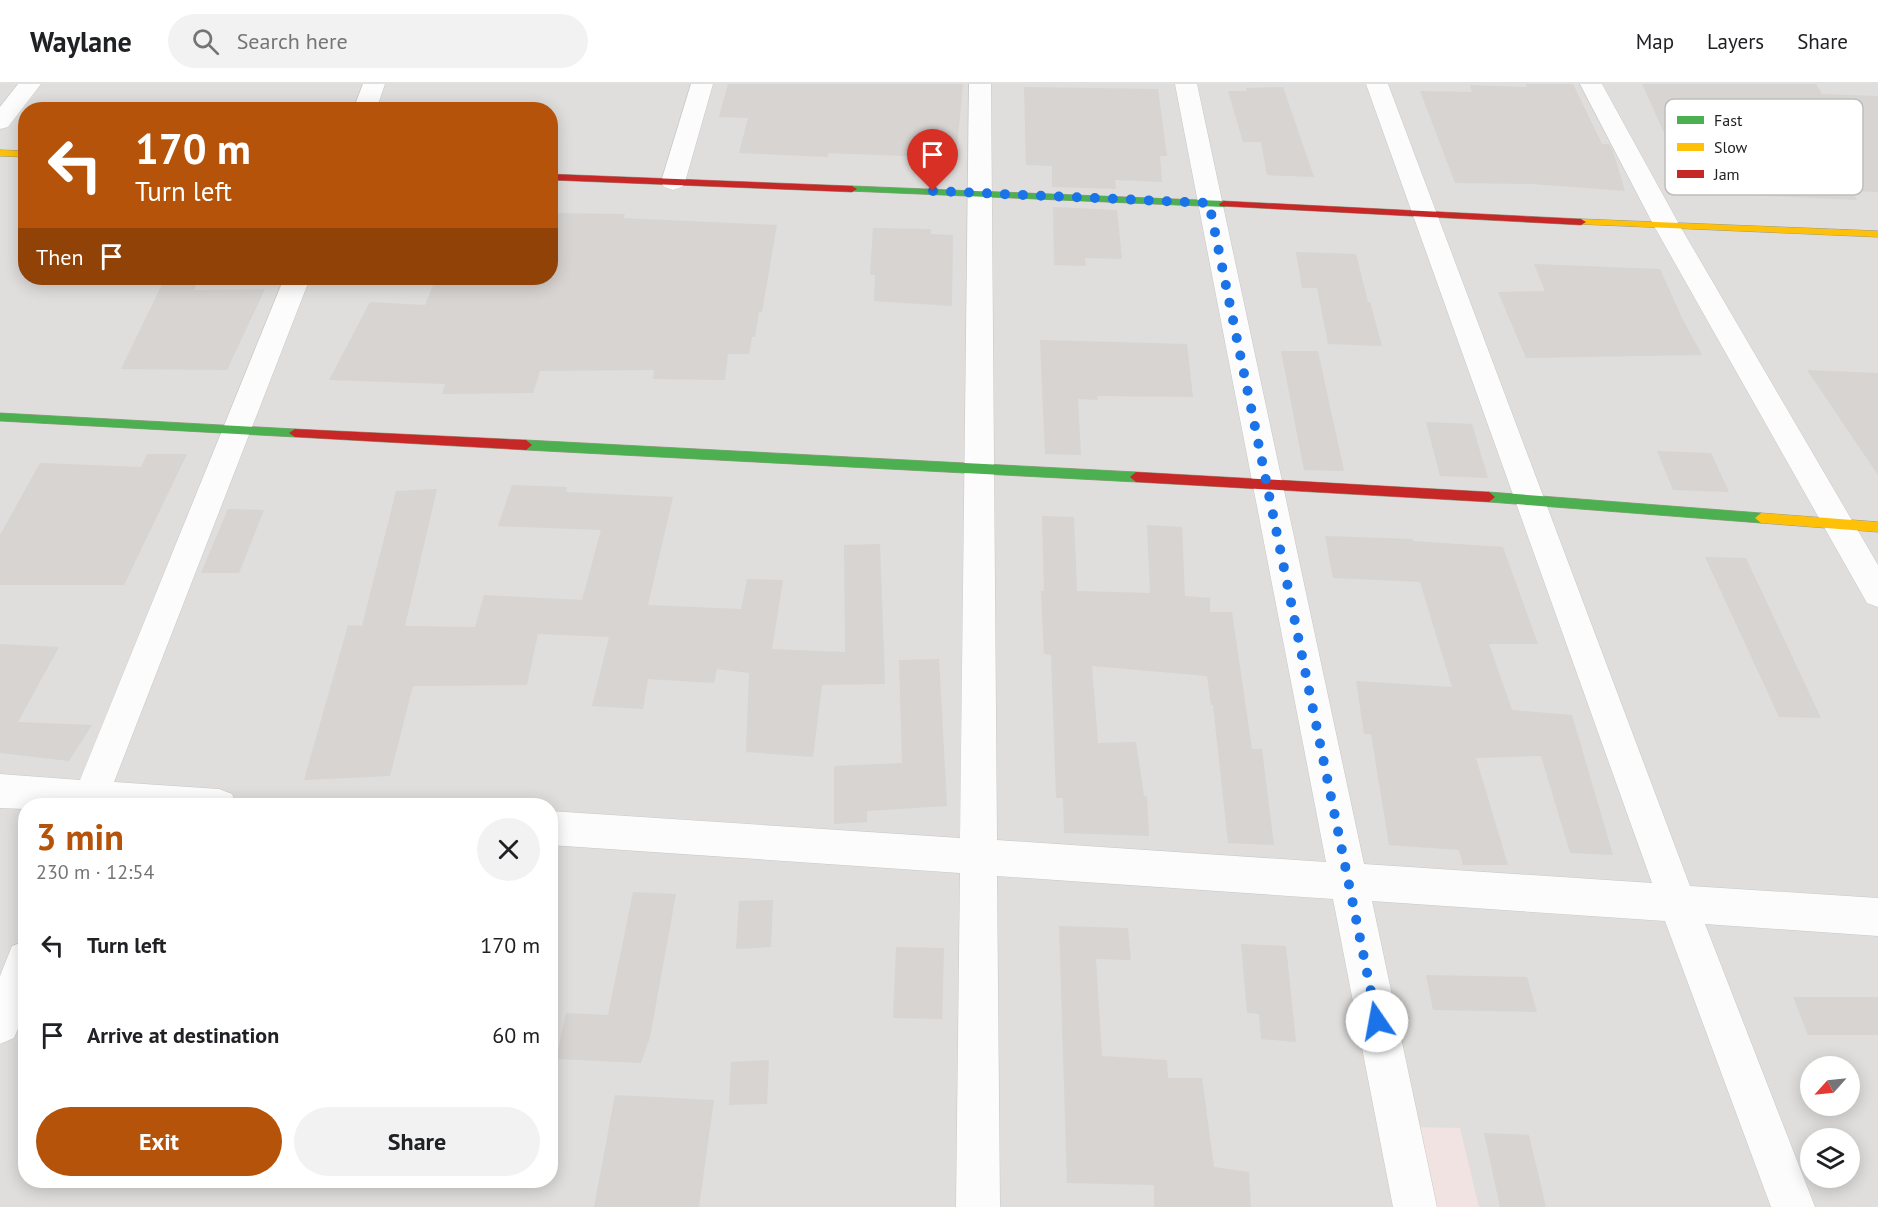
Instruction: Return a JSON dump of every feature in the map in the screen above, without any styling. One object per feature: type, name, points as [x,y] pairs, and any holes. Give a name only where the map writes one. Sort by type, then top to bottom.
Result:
[{"type":"street","points":[[0,122],[30,84]]},
{"type":"street","points":[[367,102],[374,84]]},
{"type":"street","points":[[673,182],[702,84]]},
{"type":"street","points":[[978,1207],[980,84]]},
{"type":"street","points":[[1186,84],[1415,1207]]},
{"type":"street","points":[[1377,84],[1678,904],[1793,1207]]},
{"type":"street","points":[[1591,84],[1667,226],[1878,594]]},
{"type":"street","points":[[0,153],[18,154]]},
{"type":"street","points":[[558,177],[980,193],[1878,234]]},
{"type":"street","points":[[90,798],[294,285]]},
{"type":"street","points":[[0,417],[1529,498],[1878,527]]},
{"type":"street","points":[[0,791],[62,798]]},
{"type":"street","points":[[558,829],[1878,917]]},
{"type":"street","points":[[0,1024],[18,980]]},
{"type":"shaded area","points":[[0,84],[1878,84],[1878,1207],[0,1207]]},
{"type":"shaded area","points":[[1418,1127],[1460,1128],[1479,1207],[1435,1207]]},
{"type":"building","points":[[728,84],[963,84],[956,158],[828,153],[828,157],[739,153],[748,118],[719,117]]},
{"type":"building","points":[[1526,84],[1573,84],[1602,144],[1609,144],[1613,151],[1625,191],[1533,184],[1455,183],[1420,91],[1472,92],[1470,85],[1527,87]]},
{"type":"building","points":[[1642,84],[1816,84],[1822,94],[1878,96],[1878,192],[1863,191],[1863,99],[1665,99],[1665,135]]},
{"type":"building","points":[[1024,87],[1158,89],[1167,156],[1160,156],[1162,182],[1115,180],[1116,189],[1052,187],[1052,166],[1026,165]]},
{"type":"building","points":[[1283,87],[1314,177],[1267,175],[1261,142],[1243,142],[1228,91]]},
{"type":"building","points":[[1744,195],[1854,195],[1857,200]]},
{"type":"building","points":[[1053,207],[1117,210],[1122,259],[1085,258],[1086,266],[1054,265]]},
{"type":"building","points":[[558,213],[625,214],[623,218],[777,225],[762,312],[759,312],[755,337],[752,337],[749,354],[728,354],[725,380],[653,379],[654,370],[540,371],[533,393],[442,394],[445,384],[329,380],[370,302],[425,305],[433,285],[558,285]]},
{"type":"building","points":[[873,228],[931,229],[931,234],[953,235],[952,306],[874,301],[875,275],[870,275]]},
{"type":"building","points":[[1296,252],[1356,254],[1382,346],[1328,344],[1317,288],[1302,288]]},
{"type":"building","points":[[1534,264],[1660,269],[1702,355],[1526,358],[1498,292],[1545,291]]},
{"type":"building","points":[[162,285],[196,285],[194,290],[265,289],[227,370],[121,369]]},
{"type":"building","points":[[1040,340],[1187,344],[1193,397],[1097,396],[1098,400],[1078,399],[1081,455],[1045,454]]},
{"type":"building","points":[[1281,351],[1318,351],[1344,471],[1304,470]]},
{"type":"building","points":[[1807,370],[1878,373],[1878,475]]},
{"type":"building","points":[[1426,422],[1472,424],[1488,478],[1440,476]]},
{"type":"building","points":[[1657,451],[1711,453],[1729,492],[1673,490]]},
{"type":"building","points":[[147,454],[187,454],[124,585],[0,585],[0,535],[40,463],[141,467]]},
{"type":"building","points":[[512,485],[567,487],[566,492],[673,497],[648,605],[741,609],[747,579],[783,580],[772,649],[845,652],[844,545],[880,544],[885,684],[822,685],[813,757],[746,752],[749,673],[717,669],[714,683],[648,679],[643,709],[592,706],[609,637],[538,634],[527,685],[413,686],[390,776],[304,780],[348,625],[362,626],[396,491],[437,489],[405,626],[475,627],[484,595],[582,600],[601,530],[498,526]]},
{"type":"building","points":[[228,509],[264,510],[239,573],[201,573]]},
{"type":"building","points":[[1042,516],[1074,517],[1077,591],[1150,593],[1147,525],[1182,527],[1185,596],[1210,598],[1210,612],[1232,612],[1252,749],[1262,749],[1274,845],[1228,843],[1213,705],[1211,705],[1207,676],[1092,666],[1098,743],[1136,742],[1144,796],[1147,796],[1149,836],[1064,833],[1063,798],[1056,798],[1051,655],[1044,654],[1041,591],[1044,591]]},
{"type":"building","points":[[1325,536],[1413,539],[1413,541],[1503,547],[1538,644],[1489,644],[1512,710],[1572,715],[1613,855],[1570,853],[1541,756],[1476,758],[1508,865],[1463,865],[1459,850],[1389,845],[1371,734],[1364,734],[1356,681],[1452,687],[1420,582],[1333,578]]},
{"type":"building","points":[[1705,557],[1746,558],[1821,718],[1779,717]]},
{"type":"building","points":[[0,644],[59,647],[18,722],[92,725],[69,761],[0,753]]},
{"type":"building","points":[[939,659],[947,806],[867,811],[867,822],[834,824],[834,766],[902,763],[899,660]]},
{"type":"building","points":[[633,892],[676,894],[650,1037],[641,1063],[558,1059],[566,1013],[608,1015]]},
{"type":"building","points":[[773,900],[771,947],[736,949],[739,901]]},
{"type":"building","points":[[1059,926],[1128,928],[1131,960],[1096,959],[1102,1056],[1167,1060],[1168,1078],[1202,1078],[1214,1167],[1249,1172],[1251,1207],[1154,1207],[1154,1185],[1067,1183]]},
{"type":"building","points":[[1241,944],[1286,946],[1296,1042],[1261,1039],[1259,1014],[1247,1013]]},
{"type":"building","points":[[896,947],[944,948],[942,1019],[893,1018]]},
{"type":"building","points":[[1426,975],[1527,977],[1537,1012],[1433,1010]]},
{"type":"building","points":[[1793,997],[1878,997],[1878,1035],[1808,1035]]},
{"type":"building","points":[[769,1060],[767,1104],[729,1105],[731,1062]]},
{"type":"building","points":[[615,1095],[714,1100],[699,1207],[594,1207]]},
{"type":"building","points":[[1484,1133],[1529,1135],[1546,1207],[1500,1207]]},
{"type":"traffic: fast","points":[[852,189],[1224,204]]},
{"type":"traffic: fast","points":[[0,417],[295,433]]},
{"type":"traffic: fast","points":[[526,445],[1136,477]]},
{"type":"traffic: fast","points":[[1489,497],[1761,518]]},
{"type":"traffic: slow","points":[[0,153],[18,154]]},
{"type":"traffic: slow","points":[[1581,222],[1878,234]]},
{"type":"traffic: slow","points":[[1761,518],[1878,527]]},
{"type":"traffic: jam","points":[[558,177],[852,189]]},
{"type":"traffic: jam","points":[[1224,204],[1581,222]]},
{"type":"traffic: jam","points":[[295,433],[526,445]]},
{"type":"traffic: jam","points":[[1136,477],[1489,497]]},
{"type":"route","points":[[933,191],[1209,203],[1377,1021]]}]
